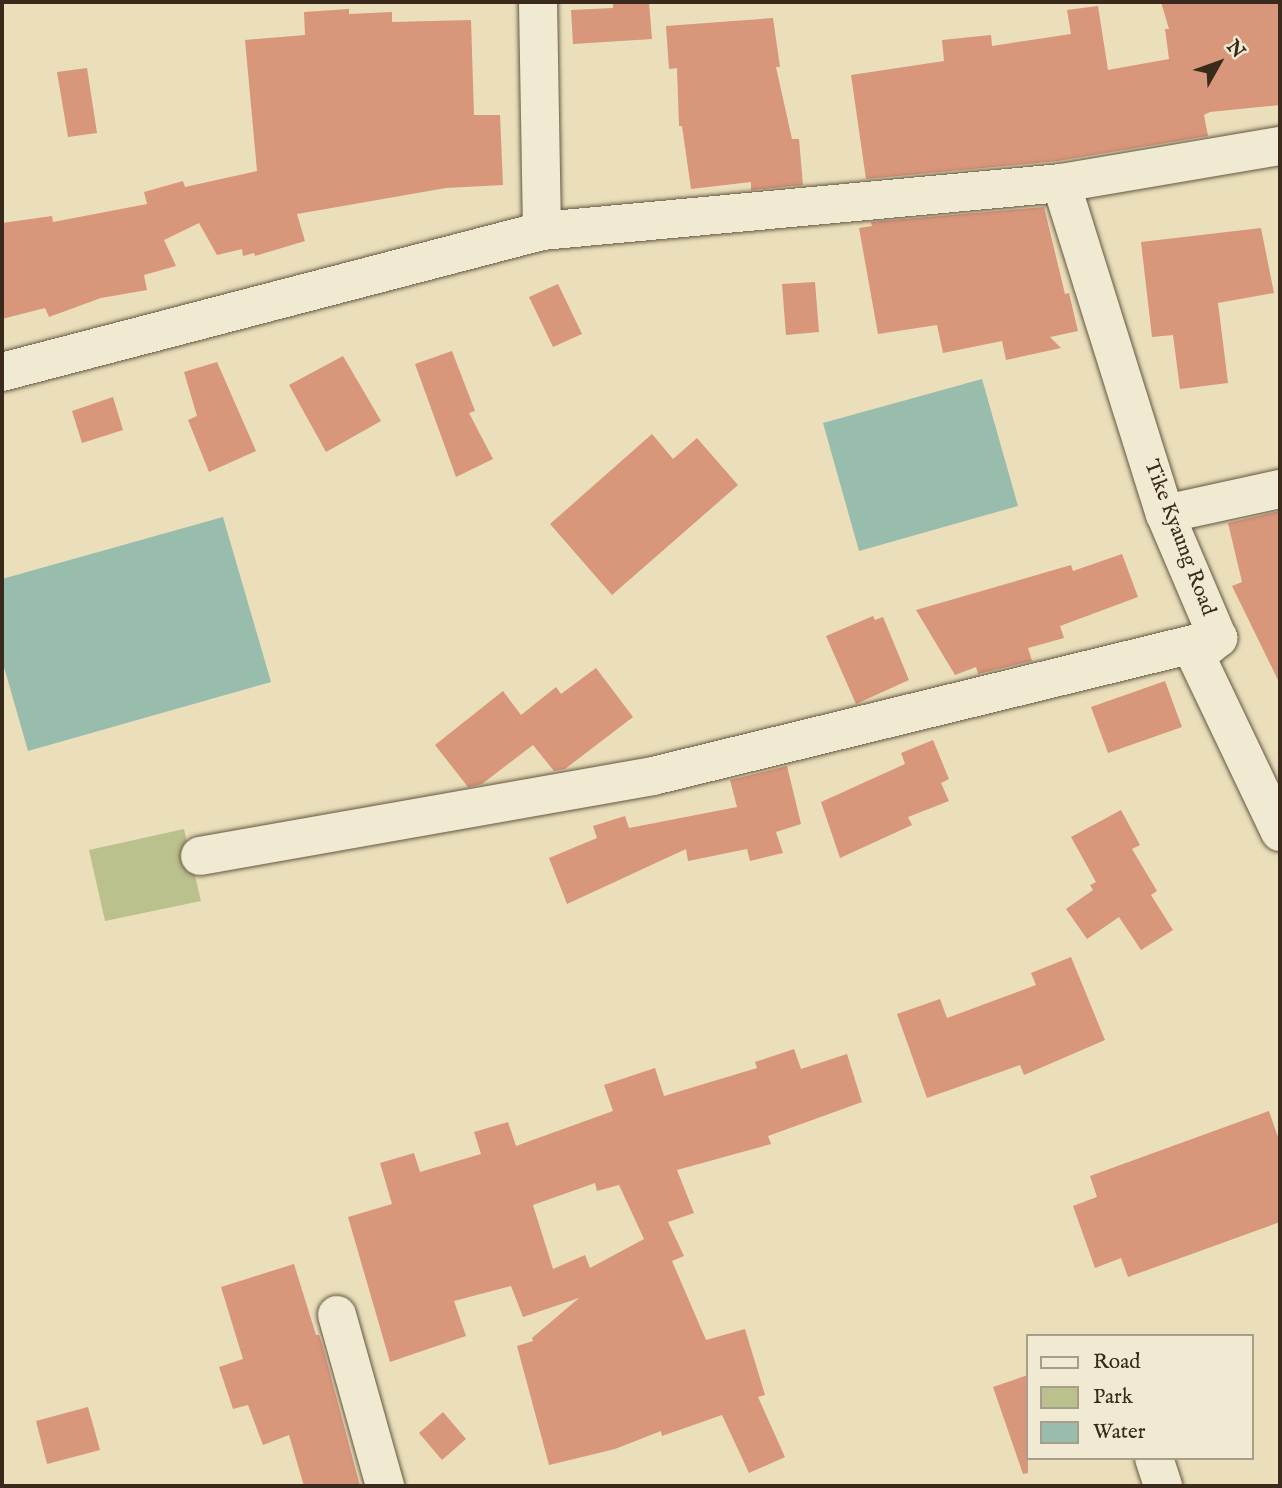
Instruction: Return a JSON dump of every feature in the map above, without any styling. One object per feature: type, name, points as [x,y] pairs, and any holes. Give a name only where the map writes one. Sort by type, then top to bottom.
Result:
[{"type":"street","points":[[538,2],[542,231]]},
{"type":"street","points":[[2,372],[542,231],[1061,183],[1280,146]]},
{"type":"street","name":"Tike Kyaung Road","points":[[1061,183],[1165,514],[1218,638],[1196,656],[1280,832]]},
{"type":"street","points":[[1165,514],[1280,489]]},
{"type":"street","points":[[200,856],[653,776],[1218,638]]},
{"type":"street","points":[[337,1315],[385,1486]]},
{"type":"street","points":[[1155,1460],[1163,1486]]},
{"type":"green space","points":[[184,829],[201,901],[105,921],[89,850]]},
{"type":"water","points":[[982,379],[1018,506],[859,551],[823,423]]},
{"type":"water","points":[[223,517],[271,682],[28,751],[2,660],[2,579]]},
{"type":"building","points":[[613,2],[649,2],[652,39],[573,44],[571,10],[613,8]]},
{"type":"building","points":[[1161,2],[1280,2],[1280,105],[1210,112],[1204,115],[1208,136],[1058,161],[866,179],[851,75],[944,61],[942,40],[991,35],[992,46],[1071,34],[1067,10],[1098,6],[1108,70],[1169,59],[1165,29],[1169,29]]},
{"type":"building","points":[[349,9],[349,14],[392,12],[392,22],[471,20],[474,115],[500,115],[503,185],[446,188],[297,214],[305,241],[255,256],[254,253],[243,256],[242,249],[217,255],[199,223],[164,240],[176,266],[144,275],[147,290],[101,298],[49,317],[45,308],[2,319],[2,223],[52,216],[53,222],[147,204],[144,192],[183,181],[185,187],[257,171],[245,40],[305,35],[304,12]]},
{"type":"building","points":[[773,18],[780,67],[776,67],[792,139],[799,139],[803,185],[751,190],[751,182],[691,189],[682,126],[679,126],[677,68],[669,69],[666,26]]},
{"type":"building","points":[[87,68],[97,133],[68,137],[57,72]]},
{"type":"building","points":[[1044,207],[1065,294],[1069,293],[1078,331],[1050,337],[1061,348],[1006,360],[1002,341],[943,353],[937,325],[878,334],[859,228],[872,226],[871,222]]},
{"type":"building","points":[[1261,228],[1274,293],[1218,303],[1228,383],[1180,389],[1173,335],[1152,337],[1141,242]]},
{"type":"building","points":[[815,282],[819,332],[786,335],[782,284]]},
{"type":"building","points":[[558,284],[582,334],[553,347],[529,297]]},
{"type":"building","points":[[452,351],[475,411],[469,413],[493,459],[456,477],[415,364]]},
{"type":"building","points":[[343,356],[381,421],[326,452],[289,385]]},
{"type":"building","points":[[217,362],[256,451],[209,472],[188,420],[197,416],[184,372]]},
{"type":"building","points":[[113,397],[123,430],[82,443],[72,411]]},
{"type":"building","points":[[652,434],[673,459],[697,438],[738,485],[612,595],[550,524]]},
{"type":"building","points":[[1280,511],[1280,684],[1232,586],[1242,582],[1228,523]]},
{"type":"building","points":[[1122,554],[1138,597],[1060,626],[1064,638],[1028,648],[1032,661],[978,674],[976,667],[955,675],[916,610],[1071,565],[1073,571]]},
{"type":"building","points":[[873,616],[875,620],[883,617],[909,680],[856,704],[826,636]]},
{"type":"building","points":[[596,668],[633,717],[565,769],[554,771],[533,745],[482,784],[468,787],[435,745],[503,691],[521,715],[556,687],[561,694]]},
{"type":"building","points":[[1165,681],[1182,727],[1108,753],[1091,707]]},
{"type":"building","points":[[933,740],[949,779],[941,783],[949,801],[908,817],[912,825],[840,858],[821,802],[905,764],[901,753]]},
{"type":"building","points":[[787,766],[801,824],[776,832],[783,853],[750,861],[747,849],[688,861],[686,849],[567,904],[549,858],[597,838],[593,826],[625,816],[629,828],[737,807],[730,780]]},
{"type":"building","points":[[1121,810],[1140,845],[1132,849],[1157,891],[1151,895],[1173,930],[1141,950],[1119,917],[1087,939],[1066,909],[1093,890],[1090,885],[1096,882],[1071,837]]},
{"type":"building","points":[[1071,957],[1105,1040],[1024,1075],[1020,1065],[927,1098],[897,1014],[940,999],[947,1018],[1036,985],[1031,973]]},
{"type":"building","points":[[794,1049],[801,1069],[847,1054],[862,1102],[768,1136],[771,1144],[677,1170],[694,1213],[668,1222],[684,1256],[672,1261],[706,1340],[745,1329],[765,1395],[758,1397],[785,1457],[749,1473],[722,1415],[662,1436],[661,1431],[615,1449],[549,1465],[517,1346],[533,1341],[532,1338],[579,1298],[523,1317],[511,1286],[454,1301],[466,1336],[390,1362],[348,1217],[392,1204],[380,1163],[414,1153],[420,1172],[481,1154],[474,1132],[508,1122],[516,1146],[613,1111],[604,1085],[655,1068],[664,1096],[757,1068],[755,1062]],"holes":[[[595,1183],[597,1191],[619,1185],[644,1239],[590,1268],[585,1255],[553,1269],[533,1205]]]},
{"type":"building","points":[[1269,1111],[1280,1143],[1280,1222],[1128,1277],[1121,1258],[1095,1268],[1073,1206],[1097,1197],[1090,1176]]},
{"type":"building","points":[[294,1264],[316,1335],[319,1335],[323,1347],[360,1486],[304,1486],[289,1435],[263,1445],[248,1405],[233,1409],[219,1367],[243,1359],[221,1287]]},
{"type":"building","points":[[1026,1376],[1028,1473],[1023,1474],[993,1387]]},
{"type":"building","points":[[88,1407],[100,1450],[47,1464],[36,1421]]},
{"type":"building","points":[[443,1412],[466,1439],[442,1460],[419,1433]]}]
